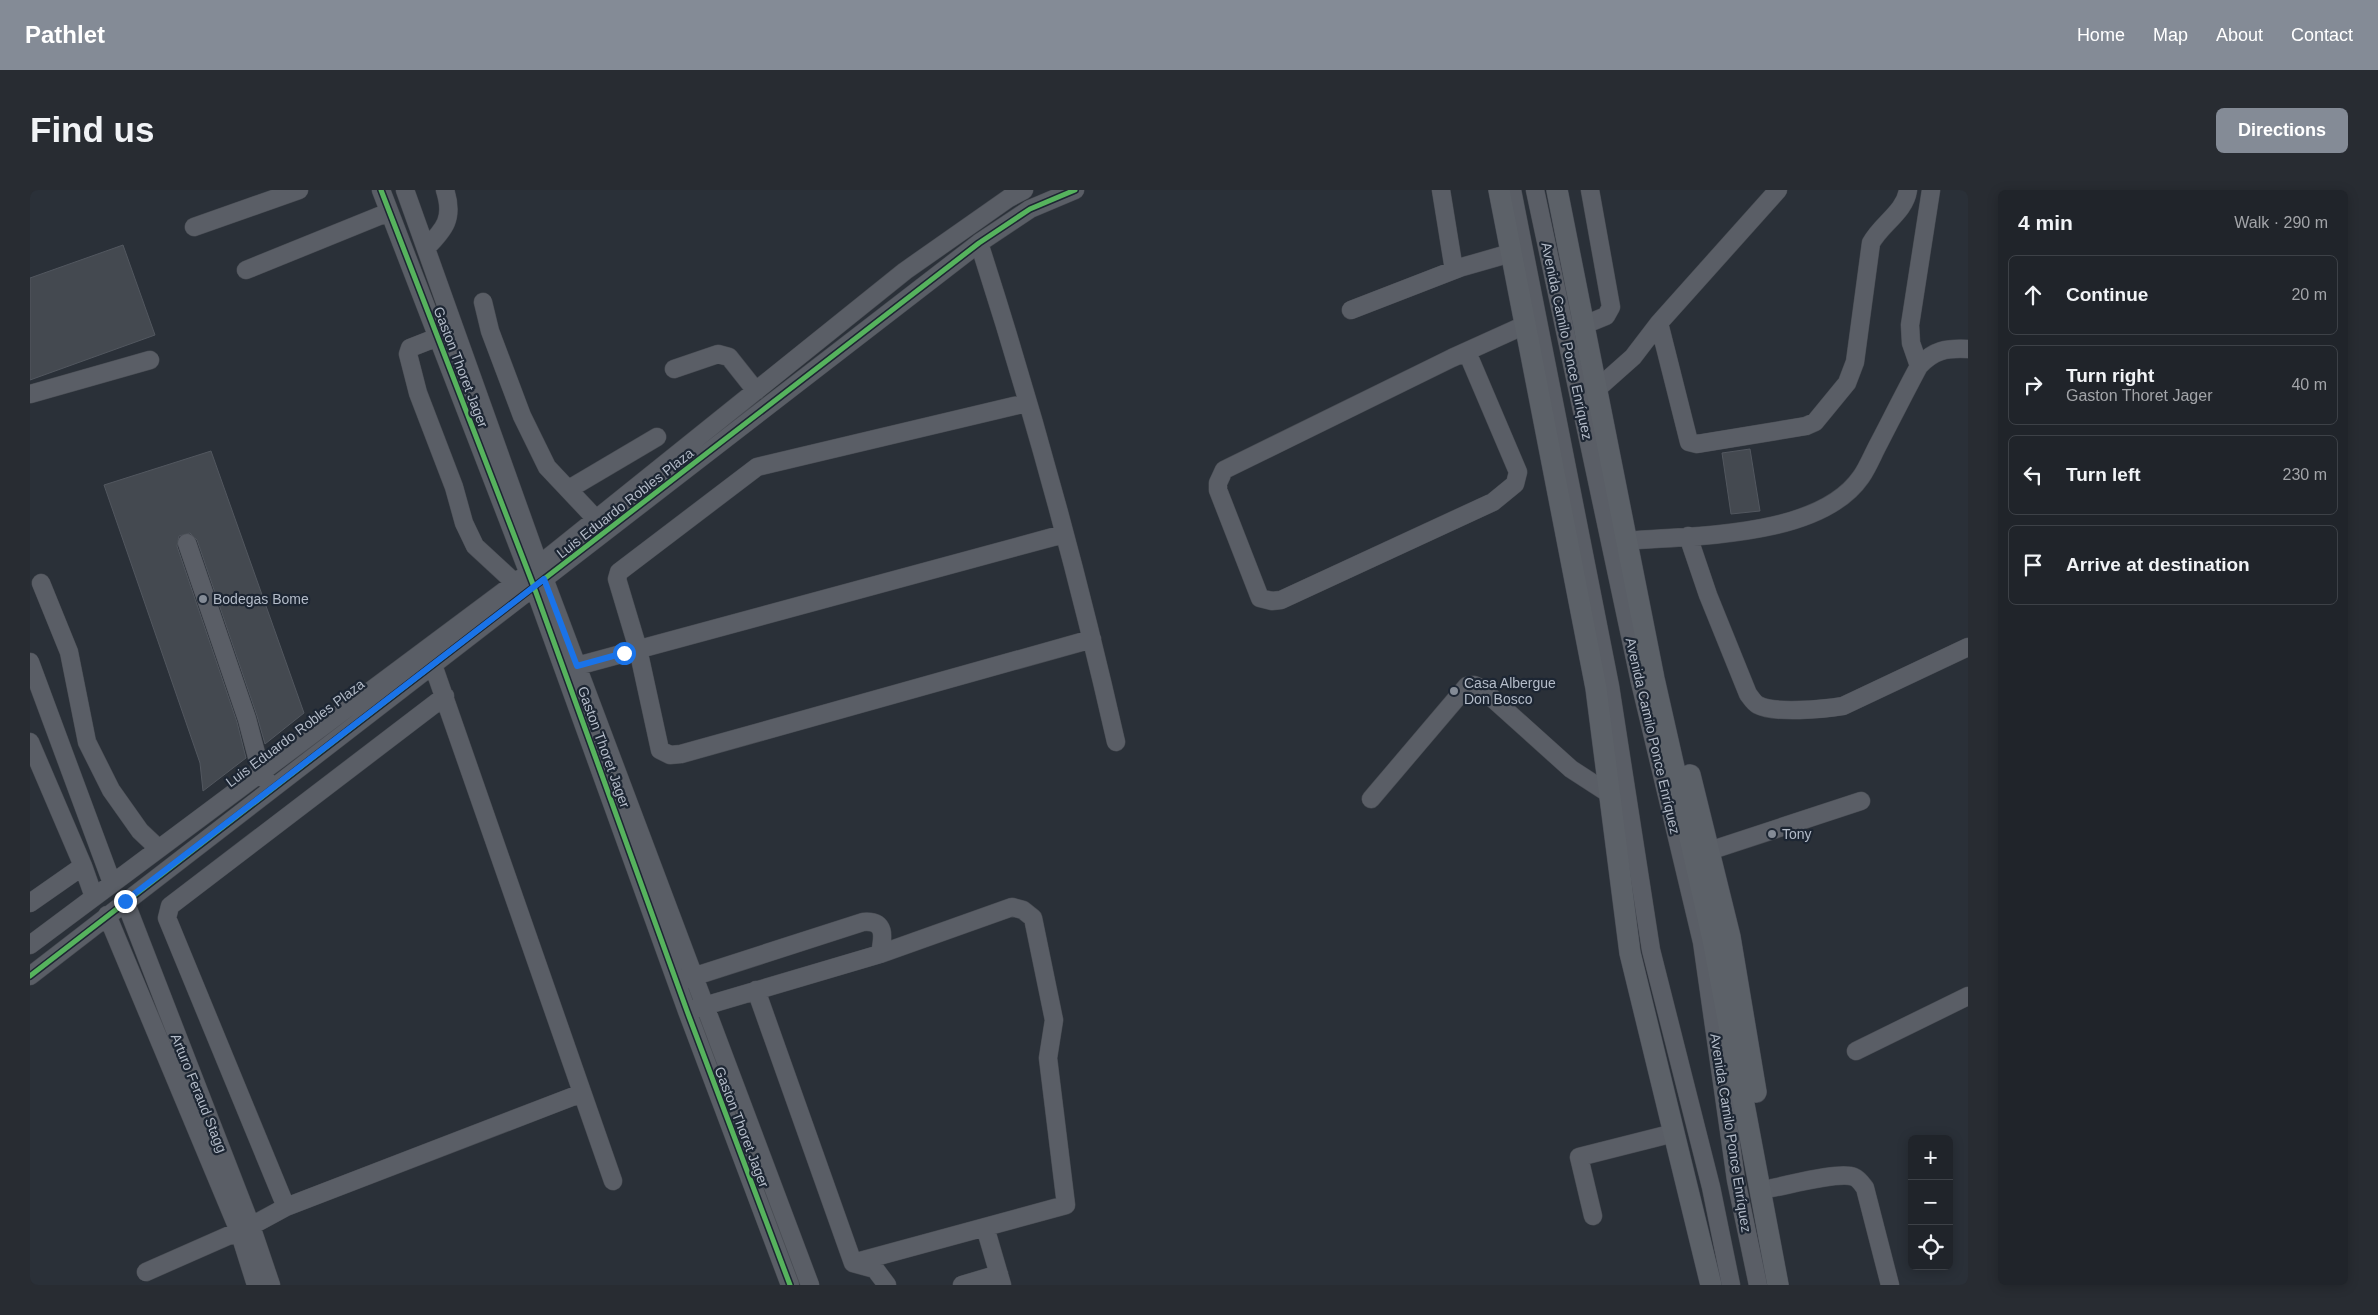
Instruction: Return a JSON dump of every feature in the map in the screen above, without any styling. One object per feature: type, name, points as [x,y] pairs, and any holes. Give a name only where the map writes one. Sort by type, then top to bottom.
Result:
[{"type":"main road","points":[[1499,190],[1596,688],[1630,953],[1711,1285]]},
{"type":"main road","name":"Avenida Camilo Ponce Enríquez","points":[[1557,190],[1654,678],[1713,940],[1778,1285]]},
{"type":"main road","name":"Avenida Camilo Ponce Enríquez","points":[[1626,541],[1639,564],[1730,937],[1788,1285]]},
{"type":"street","points":[[194,227],[298,190]]},
{"type":"street","name":"Gaston Thoret Jager","points":[[381,190],[686,979],[705,1005],[810,1285]]},
{"type":"street","name":"Gaston Thoret Jager","points":[[405,190],[426,248],[532,578],[577,666],[686,979],[687,1011],[790,1285]]},
{"type":"street","points":[[426,248],[442,231],[449,214],[449,203],[445,190]]},
{"type":"street","name":"Luis Eduardo Robles Plaza","points":[[30,976],[271,788],[433,665],[596,519],[905,271],[1009,198],[1024,190]]},
{"type":"street","name":"Luis Eduardo Robles Plaza","points":[[30,945],[261,772],[532,578],[979,243],[1030,209],[1075,190]]},
{"type":"street","points":[[1441,190],[1454,270]]},
{"type":"street","name":"Avenida Camilo Ponce Enríquez","points":[[1512,190],[1610,686],[1651,950],[1711,1187],[1731,1285]]},
{"type":"street","name":"Avenida Camilo Ponce Enríquez","points":[[1535,190],[1640,682],[1702,942],[1736,1180],[1758,1285]]},
{"type":"street","points":[[1584,325],[1606,316],[1611,307],[1590,190]]},
{"type":"street","points":[[1598,389],[1633,357],[1659,323],[1778,190]]},
{"type":"street","points":[[1659,323],[1689,442],[1696,444],[1806,426],[1814,422],[1847,383],[1855,362],[1871,243],[1876,234],[1904,205],[1908,190]]},
{"type":"street","points":[[1919,366],[1911,343],[1910,325],[1931,190]]},
{"type":"street","points":[[246,270],[389,212]]},
{"type":"street","points":[[979,243],[1064,534],[1092,639],[1116,742]]},
{"type":"street","points":[[1351,310],[1454,270],[1511,253]]},
{"type":"street","points":[[483,302],[490,331],[522,416],[547,467],[555,478],[569,489],[596,519]]},
{"type":"street","points":[[1467,352],[1518,472],[1515,484],[1493,502],[1281,600],[1267,601],[1260,598],[1218,490],[1218,483],[1224,470],[1467,352],[1525,325]]},
{"type":"street","points":[[438,337],[410,348],[408,354],[418,393],[454,487],[464,523],[475,546],[532,578]]},
{"type":"street","points":[[1626,541],[1748,531],[1784,523],[1814,513],[1838,500],[1860,478],[1919,366],[1936,351],[1948,348],[1968,349]]},
{"type":"street","points":[[674,369],[718,354],[724,354],[729,357],[756,391]]},
{"type":"street","points":[[30,394],[150,360]]},
{"type":"street","points":[[1026,402],[757,467],[619,572],[617,579],[638,649],[660,750],[670,755],[1092,639]]},
{"type":"street","points":[[569,489],[657,437]]},
{"type":"street","points":[[577,666],[1064,534]]},
{"type":"street","points":[[1688,536],[1708,595],[1748,694],[1757,705],[1768,709],[1824,709],[1843,706],[1968,647]]},
{"type":"street","points":[[186,543],[247,719],[261,772],[271,788]]},
{"type":"street","points":[[41,583],[69,652],[87,742],[111,790],[140,830],[158,848]]},
{"type":"street","points":[[30,662],[112,883]]},
{"type":"street","points":[[433,665],[613,1181]]},
{"type":"street","points":[[1371,799],[1467,686],[1474,685],[1481,688],[1571,769],[1608,793]]},
{"type":"street","points":[[286,1207],[170,926],[167,912],[170,906],[444,696]]},
{"type":"street","points":[[30,742],[94,896]]},
{"type":"street","points":[[1709,851],[1861,801]]},
{"type":"street","points":[[30,903],[83,866]]},
{"type":"street","name":"Arturo Feraud Stagg","points":[[125,901],[245,1229],[256,1285]]},
{"type":"street","points":[[687,1011],[880,954],[1012,907],[1023,910],[1033,918],[1054,1020],[1048,1058],[1066,1206],[853,1263]]},
{"type":"street","name":"Arturo Feraud Stagg","points":[[107,915],[271,1285]]},
{"type":"street","points":[[686,979],[864,922],[872,921],[879,925],[882,931],[880,954]]},
{"type":"street","points":[[756,990],[853,1263]]},
{"type":"street","points":[[1856,1050],[1968,996]]},
{"type":"street","points":[[146,1272],[245,1229],[286,1207],[582,1093]]},
{"type":"street","points":[[1593,1216],[1578,1157],[1674,1133]]},
{"type":"street","points":[[1772,1188],[1838,1176],[1852,1176],[1859,1180],[1865,1188],[1890,1285]]},
{"type":"street","points":[[962,1285],[1001,1280],[986,1227]]},
{"type":"street","points":[[853,1263],[875,1269],[887,1285]]},
{"type":"building","points":[[123,245],[155,335],[30,380],[30,278]]},
{"type":"building","points":[[1750,449],[1760,511],[1731,514],[1722,453]]},
{"type":"building","name":"Bodegas Bome","points":[[211,451],[304,713],[265,744],[197,540],[190,533],[179,536],[177,546],[237,722],[246,758],[203,791],[200,763],[104,485]]},
{"type":"cycle path","points":[[381,190],[534,587],[687,1011],[790,1285]]},
{"type":"cycle path","points":[[30,976],[979,243],[1030,209],[1075,190]]},
{"type":"place","name":"Bodegas Bome","points":[[203,599]]},
{"type":"place","name":"Casa Albergue Don Bosco","points":[[1454,691]]},
{"type":"place","name":"Tony","points":[[1772,834]]},
{"type":"route","points":[[125,901],[544,579],[577,666],[624,653]]}]
